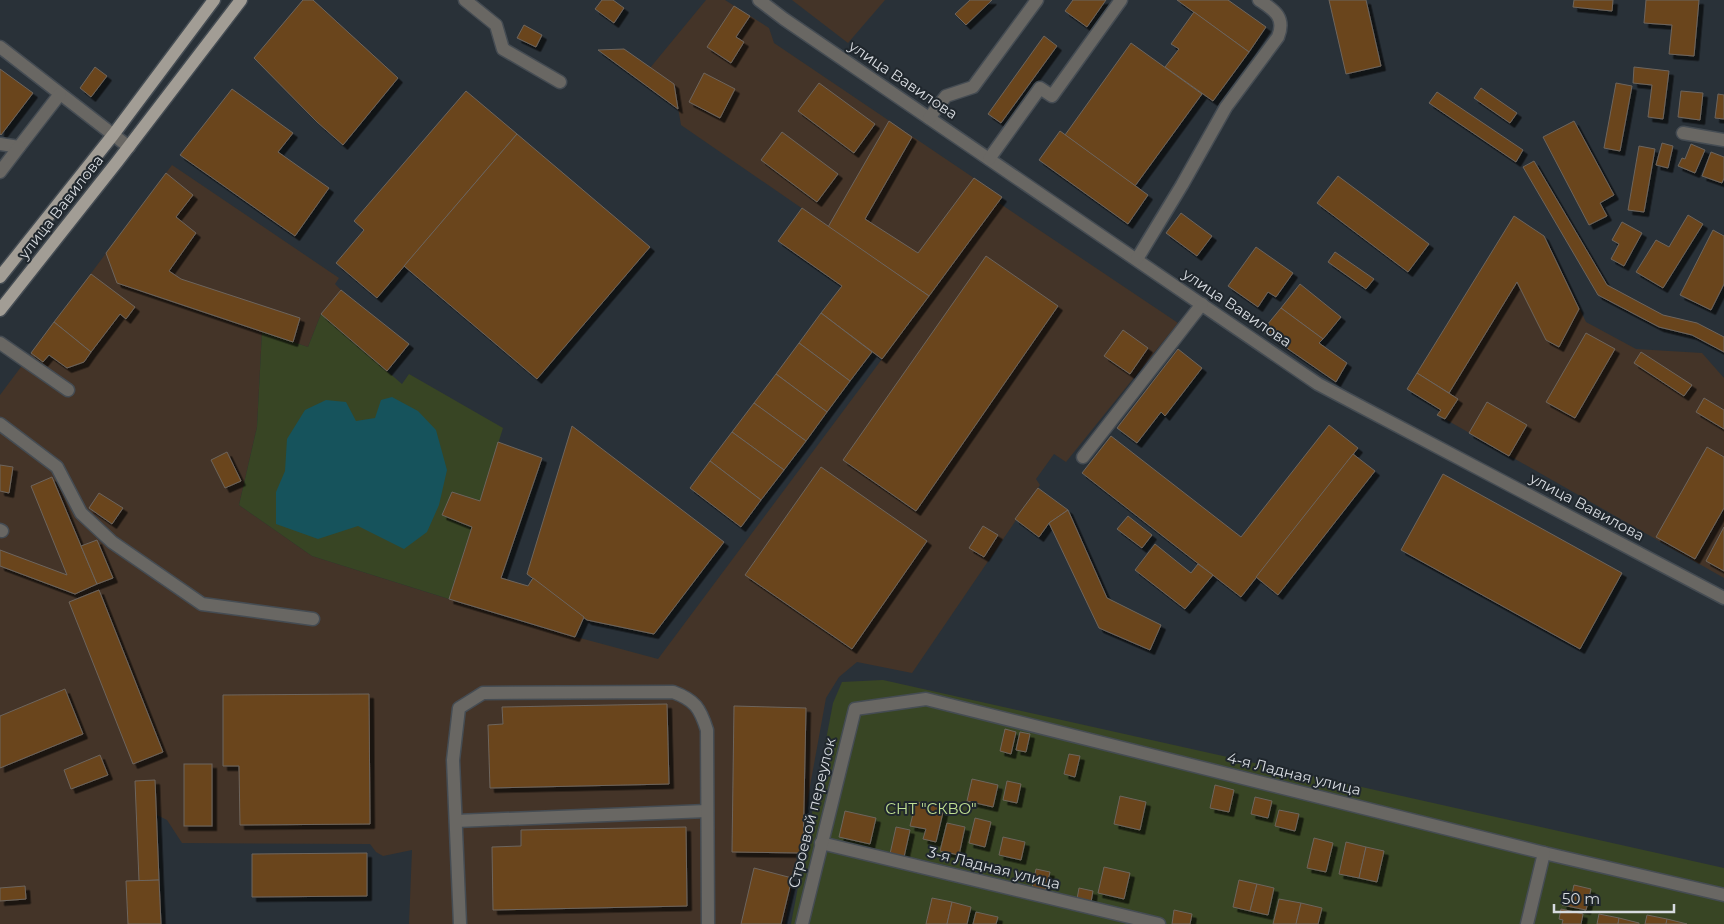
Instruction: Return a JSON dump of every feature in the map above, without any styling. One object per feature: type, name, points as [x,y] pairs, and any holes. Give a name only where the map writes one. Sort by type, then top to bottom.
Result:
[{"type":"main road","name":"улица Вавилова","points":[[0,277],[113,135],[214,0]]},
{"type":"main road","name":"улица Вавилова","points":[[0,310],[129,147],[241,0]]},
{"type":"street","points":[[465,0],[496,25],[503,49],[560,82]]},
{"type":"street","name":"улица Вавилова","points":[[759,0],[784,19],[1318,384],[1724,598]]},
{"type":"street","points":[[929,118],[946,96],[973,87],[1037,0]]},
{"type":"street","points":[[989,159],[1040,88],[1052,96],[1121,0]]},
{"type":"street","points":[[1137,259],[1226,107],[1278,36],[1281,29],[1280,18],[1259,0]]},
{"type":"street","points":[[0,47],[129,147]]},
{"type":"street","points":[[0,172],[60,94]]},
{"type":"street","points":[[1683,133],[1724,140]]},
{"type":"street","points":[[0,144],[19,147]]},
{"type":"street","points":[[1083,457],[1202,304]]},
{"type":"street","points":[[0,342],[68,390]]},
{"type":"street","points":[[0,424],[57,467],[81,514],[112,542],[202,604],[313,619]]},
{"type":"street","points":[[460,924],[453,760],[459,708],[483,693],[673,692],[688,698],[702,715],[707,730],[708,924]]},
{"type":"street","name":"4-я Ладная улица","points":[[855,709],[926,699],[1544,853],[1724,895]]},
{"type":"street","name":"Строевой переулок","points":[[802,924],[855,709]]},
{"type":"street","points":[[456,821],[707,811]]},
{"type":"street","name":"3-я Ладная улица","points":[[821,843],[1159,924]]},
{"type":"street","points":[[1527,924],[1544,853]]},
{"type":"shaded area","points":[[706,0],[725,0],[769,28],[774,43],[1002,197],[999,203],[1178,323],[1066,462],[1054,454],[1036,479],[1040,485],[912,673],[857,662],[839,677],[826,698],[785,924],[409,924],[412,850],[383,856],[376,852],[370,844],[182,843],[167,820],[157,815],[161,924],[0,924],[0,395],[172,165],[339,278],[335,284],[341,290],[321,314],[308,347],[262,332],[257,427],[239,505],[312,556],[528,624],[658,659],[929,296],[681,125],[674,84],[650,68]]},
{"type":"shaded area","points":[[792,0],[885,0],[848,43]]},
{"type":"shaded area","points":[[1514,216],[1544,236],[1586,322],[1636,349],[1702,353],[1724,378],[1724,578],[1437,415],[1440,409],[1407,389]]},
{"type":"green space","points":[[321,314],[402,384],[409,374],[503,428],[480,501],[452,492],[442,515],[472,527],[449,599],[312,556],[239,505],[257,427],[262,332],[308,347]]},
{"type":"green space","name":"СНТ \"СКВО\"","points":[[883,680],[1724,868],[1724,924],[791,924],[833,703],[842,682]]},
{"type":"water","points":[[392,397],[418,411],[436,430],[447,470],[439,505],[427,532],[404,549],[358,526],[318,539],[276,524],[276,492],[285,471],[287,439],[305,410],[326,400],[346,402],[356,421],[375,418],[381,400]]},
{"type":"building","points":[[303,0],[313,0],[398,78],[343,145],[317,122],[254,58]]},
{"type":"building","points":[[602,0],[613,0],[624,8],[614,23],[595,9]]},
{"type":"building","points":[[970,0],[992,0],[966,25],[955,14]]},
{"type":"building","points":[[1073,0],[1106,0],[1087,27],[1065,11]]},
{"type":"building","points":[[1177,0],[1228,0],[1266,27],[1249,52]]},
{"type":"building","points":[[1329,0],[1366,0],[1381,66],[1346,74]]},
{"type":"building","points":[[1574,0],[1613,0],[1612,11],[1573,7]]},
{"type":"building","points":[[1646,0],[1699,0],[1694,56],[1669,54],[1672,25],[1644,23]]},
{"type":"building","points":[[734,6],[750,16],[736,37],[744,42],[731,63],[707,47]]},
{"type":"building","points":[[1194,12],[1249,52],[1213,101],[1165,67],[1179,49],[1171,44]]},
{"type":"building","points":[[524,25],[542,35],[536,47],[517,38]]},
{"type":"building","points":[[1044,36],[1057,46],[1001,123],[988,114]]},
{"type":"building","points":[[1131,43],[1202,94],[1135,186],[1065,135]]},
{"type":"building","points":[[624,49],[674,84],[678,109],[598,50]]},
{"type":"building","points":[[95,67],[107,76],[91,97],[80,88]]},
{"type":"building","points":[[1634,67],[1669,71],[1663,119],[1648,117],[1652,85],[1633,83]]},
{"type":"building","points":[[0,69],[33,93],[1,135],[0,134]]},
{"type":"building","points":[[704,73],[735,89],[720,118],[689,102]]},
{"type":"building","points":[[819,83],[875,124],[854,153],[798,111]]},
{"type":"building","points":[[1616,83],[1632,86],[1620,151],[1604,148]]},
{"type":"building","points":[[1481,88],[1517,113],[1510,123],[1474,98]]},
{"type":"building","points":[[232,89],[293,133],[278,152],[329,188],[295,236],[180,155]]},
{"type":"building","points":[[466,91],[517,134],[377,298],[336,263],[364,230],[354,221]]},
{"type":"building","points":[[1681,91],[1703,93],[1700,120],[1678,117]]},
{"type":"building","points":[[1437,92],[1523,150],[1516,162],[1429,103]]},
{"type":"building","points":[[1718,94],[1724,95],[1724,119],[1715,118]]},
{"type":"building","points":[[889,121],[912,137],[865,219],[918,253],[974,178],[1002,197],[929,296],[828,227]]},
{"type":"building","points":[[1574,121],[1614,195],[1600,203],[1607,216],[1589,225],[1543,137]]},
{"type":"building","points":[[1060,131],[1148,195],[1128,224],[1039,160]]},
{"type":"building","points":[[782,132],[838,174],[817,202],[761,160]]},
{"type":"building","points":[[517,134],[650,247],[537,379],[404,266]]},
{"type":"building","points":[[1662,143],[1673,146],[1668,168],[1656,165]]},
{"type":"building","points":[[1691,144],[1705,150],[1695,173],[1678,166],[1682,158],[1685,159]]},
{"type":"building","points":[[1639,146],[1655,149],[1644,212],[1628,210]]},
{"type":"building","points":[[1711,152],[1724,157],[1724,178],[1722,183],[1702,176]]},
{"type":"building","points":[[1534,161],[1607,285],[1663,315],[1697,323],[1724,337],[1724,352],[1692,335],[1659,327],[1598,295],[1523,167]]},
{"type":"building","points":[[166,173],[193,195],[176,217],[196,233],[169,271],[181,279],[300,318],[293,342],[117,283],[106,253]]},
{"type":"building","points":[[1338,176],[1429,244],[1408,272],[1317,203]]},
{"type":"building","points":[[802,208],[929,296],[882,359],[821,313],[842,286],[778,241]]},
{"type":"building","points":[[1181,213],[1212,236],[1197,256],[1166,233]]},
{"type":"building","points":[[1688,215],[1703,224],[1663,288],[1636,272],[1656,240],[1669,247]]},
{"type":"building","points":[[1514,216],[1544,236],[1579,309],[1559,347],[1546,340],[1517,282],[1449,393],[1417,373]]},
{"type":"building","points":[[1622,222],[1642,233],[1624,266],[1611,259],[1619,244],[1612,240]]},
{"type":"building","points":[[1713,230],[1724,236],[1724,284],[1711,310],[1680,295]]},
{"type":"building","points":[[1256,247],[1293,273],[1276,297],[1268,292],[1258,307],[1228,286]]},
{"type":"building","points":[[1335,252],[1374,279],[1366,289],[1328,262]]},
{"type":"building","points":[[986,256],[1058,306],[916,511],[843,460]]},
{"type":"building","points":[[91,274],[135,307],[126,319],[120,314],[91,352],[54,322]]},
{"type":"building","points":[[1300,284],[1341,317],[1323,339],[1281,308]]},
{"type":"building","points":[[341,290],[409,344],[387,371],[321,314]]},
{"type":"building","points":[[1281,308],[1323,339],[1319,343],[1347,363],[1336,382],[1262,331]]},
{"type":"building","points":[[821,313],[872,352],[850,381],[799,343]]},
{"type":"building","points":[[54,322],[91,352],[84,362],[67,368],[49,355],[43,362],[31,353]]},
{"type":"building","points":[[1123,330],[1148,348],[1130,374],[1104,356]]},
{"type":"building","points":[[1586,333],[1615,349],[1575,418],[1546,402]]},
{"type":"building","points":[[799,343],[850,381],[827,412],[776,374]]},
{"type":"building","points":[[1178,349],[1202,368],[1165,416],[1161,412],[1137,443],[1117,428]]},
{"type":"building","points":[[1641,352],[1692,385],[1684,396],[1634,363]]},
{"type":"building","points":[[1417,373],[1458,399],[1445,419],[1437,415],[1441,410],[1407,389]]},
{"type":"building","points":[[776,374],[827,412],[806,441],[754,403]]},
{"type":"building","points":[[1704,398],[1724,410],[1724,429],[1696,412]]},
{"type":"building","points":[[1487,402],[1527,425],[1509,456],[1469,433]]},
{"type":"building","points":[[754,403],[806,441],[784,470],[732,432]]},
{"type":"building","points":[[1329,425],[1358,448],[1241,597],[1082,473],[1111,436],[1241,537]]},
{"type":"building","points":[[572,426],[724,542],[654,634],[587,620],[527,574]]},
{"type":"building","points":[[732,432],[784,470],[761,500],[710,461]]},
{"type":"building","points":[[498,442],[542,458],[501,578],[528,586],[533,578],[584,617],[575,637],[449,599],[472,527],[442,515],[452,492],[480,501]]},
{"type":"building","points":[[1707,447],[1724,457],[1724,508],[1695,559],[1656,537]]},
{"type":"building","points":[[227,452],[241,481],[225,488],[211,460]]},
{"type":"building","points":[[1353,454],[1375,471],[1278,595],[1256,577]]},
{"type":"building","points":[[710,461],[761,500],[741,527],[690,488]]},
{"type":"building","points":[[0,465],[13,467],[9,493],[0,491]]},
{"type":"building","points":[[821,467],[927,541],[852,649],[745,575]]},
{"type":"building","points":[[1443,474],[1622,573],[1580,649],[1401,550]]},
{"type":"building","points":[[52,477],[97,584],[75,594],[0,566],[0,550],[67,575],[31,486]]},
{"type":"building","points":[[1038,488],[1068,510],[1049,523],[1039,537],[1015,519]]},
{"type":"building","points":[[99,493],[123,508],[112,524],[89,508]]},
{"type":"building","points":[[1068,510],[1107,598],[1161,625],[1150,650],[1099,628],[1049,523]]},
{"type":"building","points":[[1128,516],[1152,535],[1142,548],[1117,529]]},
{"type":"building","points":[[983,526],[998,535],[984,557],[969,548]]},
{"type":"building","points":[[1724,527],[1724,571],[1706,561]]},
{"type":"building","points":[[97,540],[113,578],[97,584],[81,546]]},
{"type":"building","points":[[1155,544],[1191,573],[1198,564],[1213,575],[1185,609],[1135,570]]},
{"type":"building","points":[[99,590],[163,752],[133,764],[69,602]]},
{"type":"building","points":[[65,689],[83,734],[0,768],[0,716]]},
{"type":"building","points":[[369,694],[370,824],[240,825],[239,766],[223,766],[223,695]]},
{"type":"building","points":[[667,704],[669,784],[490,788],[488,725],[503,724],[502,707]]},
{"type":"building","points":[[734,706],[806,708],[803,853],[732,852]]},
{"type":"building","points":[[1005,729],[1016,732],[1011,754],[1000,751]]},
{"type":"building","points":[[1020,732],[1030,734],[1026,752],[1016,750]]},
{"type":"building","points":[[1069,754],[1080,756],[1075,777],[1064,774]]},
{"type":"building","points":[[100,755],[108,775],[71,789],[64,770]]},
{"type":"building","points":[[184,764],[212,764],[212,826],[184,826]]},
{"type":"building","points":[[972,779],[998,785],[993,807],[967,801]]},
{"type":"building","points":[[155,780],[159,880],[139,881],[135,781]]},
{"type":"building","points":[[1007,781],[1021,784],[1017,803],[1003,800]]},
{"type":"building","points":[[1215,785],[1234,790],[1229,812],[1210,808]]},
{"type":"building","points":[[1120,796],[1146,802],[1140,830],[1114,824]]},
{"type":"building","points":[[1255,797],[1272,801],[1268,818],[1251,814]]},
{"type":"building","points":[[916,802],[944,808],[936,842],[923,839],[926,829],[910,826]]},
{"type":"building","points":[[1279,810],[1299,814],[1295,831],[1275,826]]},
{"type":"building","points":[[845,811],[876,818],[870,844],[839,837]]},
{"type":"building","points":[[975,818],[991,822],[985,847],[969,843]]},
{"type":"building","points":[[947,823],[965,827],[959,855],[940,851]]},
{"type":"building","points":[[686,827],[687,906],[493,910],[492,847],[521,846],[521,830]]},
{"type":"building","points":[[896,827],[910,830],[904,857],[890,854]]},
{"type":"building","points":[[1003,837],[1025,842],[1021,860],[999,855]]},
{"type":"building","points":[[1314,838],[1333,843],[1326,872],[1307,868]]},
{"type":"building","points":[[1346,842],[1366,847],[1359,878],[1339,874]]},
{"type":"building","points":[[1366,847],[1384,851],[1377,882],[1359,878]]},
{"type":"building","points":[[367,853],[367,896],[252,897],[252,854]]},
{"type":"building","points":[[1104,867],[1130,873],[1124,899],[1098,893]]},
{"type":"building","points":[[754,868],[792,878],[781,924],[741,924]]},
{"type":"building","points":[[1036,869],[1050,872],[1045,892],[1032,888]]},
{"type":"building","points":[[159,880],[161,924],[128,924],[126,881]]},
{"type":"building","points":[[1239,880],[1257,884],[1250,911],[1233,907]]},
{"type":"building","points":[[1257,884],[1274,888],[1268,915],[1250,911]]},
{"type":"building","points":[[1574,885],[1591,889],[1586,910],[1562,905],[1564,897],[1571,898]]},
{"type":"building","points":[[25,886],[26,899],[0,901],[0,888]]},
{"type":"building","points":[[1079,888],[1093,891],[1091,902],[1077,899]]},
{"type":"building","points":[[932,898],[952,902],[947,924],[926,924]]},
{"type":"building","points":[[1279,899],[1301,903],[1296,924],[1273,924]]},
{"type":"building","points":[[952,902],[971,907],[967,924],[947,924]]},
{"type":"building","points":[[1301,903],[1322,908],[1318,924],[1296,924]]},
{"type":"building","points":[[1561,909],[1583,914],[1581,924],[1562,924],[1563,920],[1559,919]]},
{"type":"building","points":[[1174,910],[1192,914],[1190,924],[1172,924]]},
{"type":"building","points":[[976,912],[998,917],[996,924],[973,924]]},
{"type":"building","points":[[1599,914],[1619,918],[1618,924],[1597,924]]},
{"type":"building","points":[[1647,915],[1667,919],[1666,924],[1645,924]]},
{"type":"building","points":[[1619,918],[1639,923],[1639,924],[1618,924]]},
{"type":"building","points":[[1667,919],[1687,924],[1666,924]]}]
